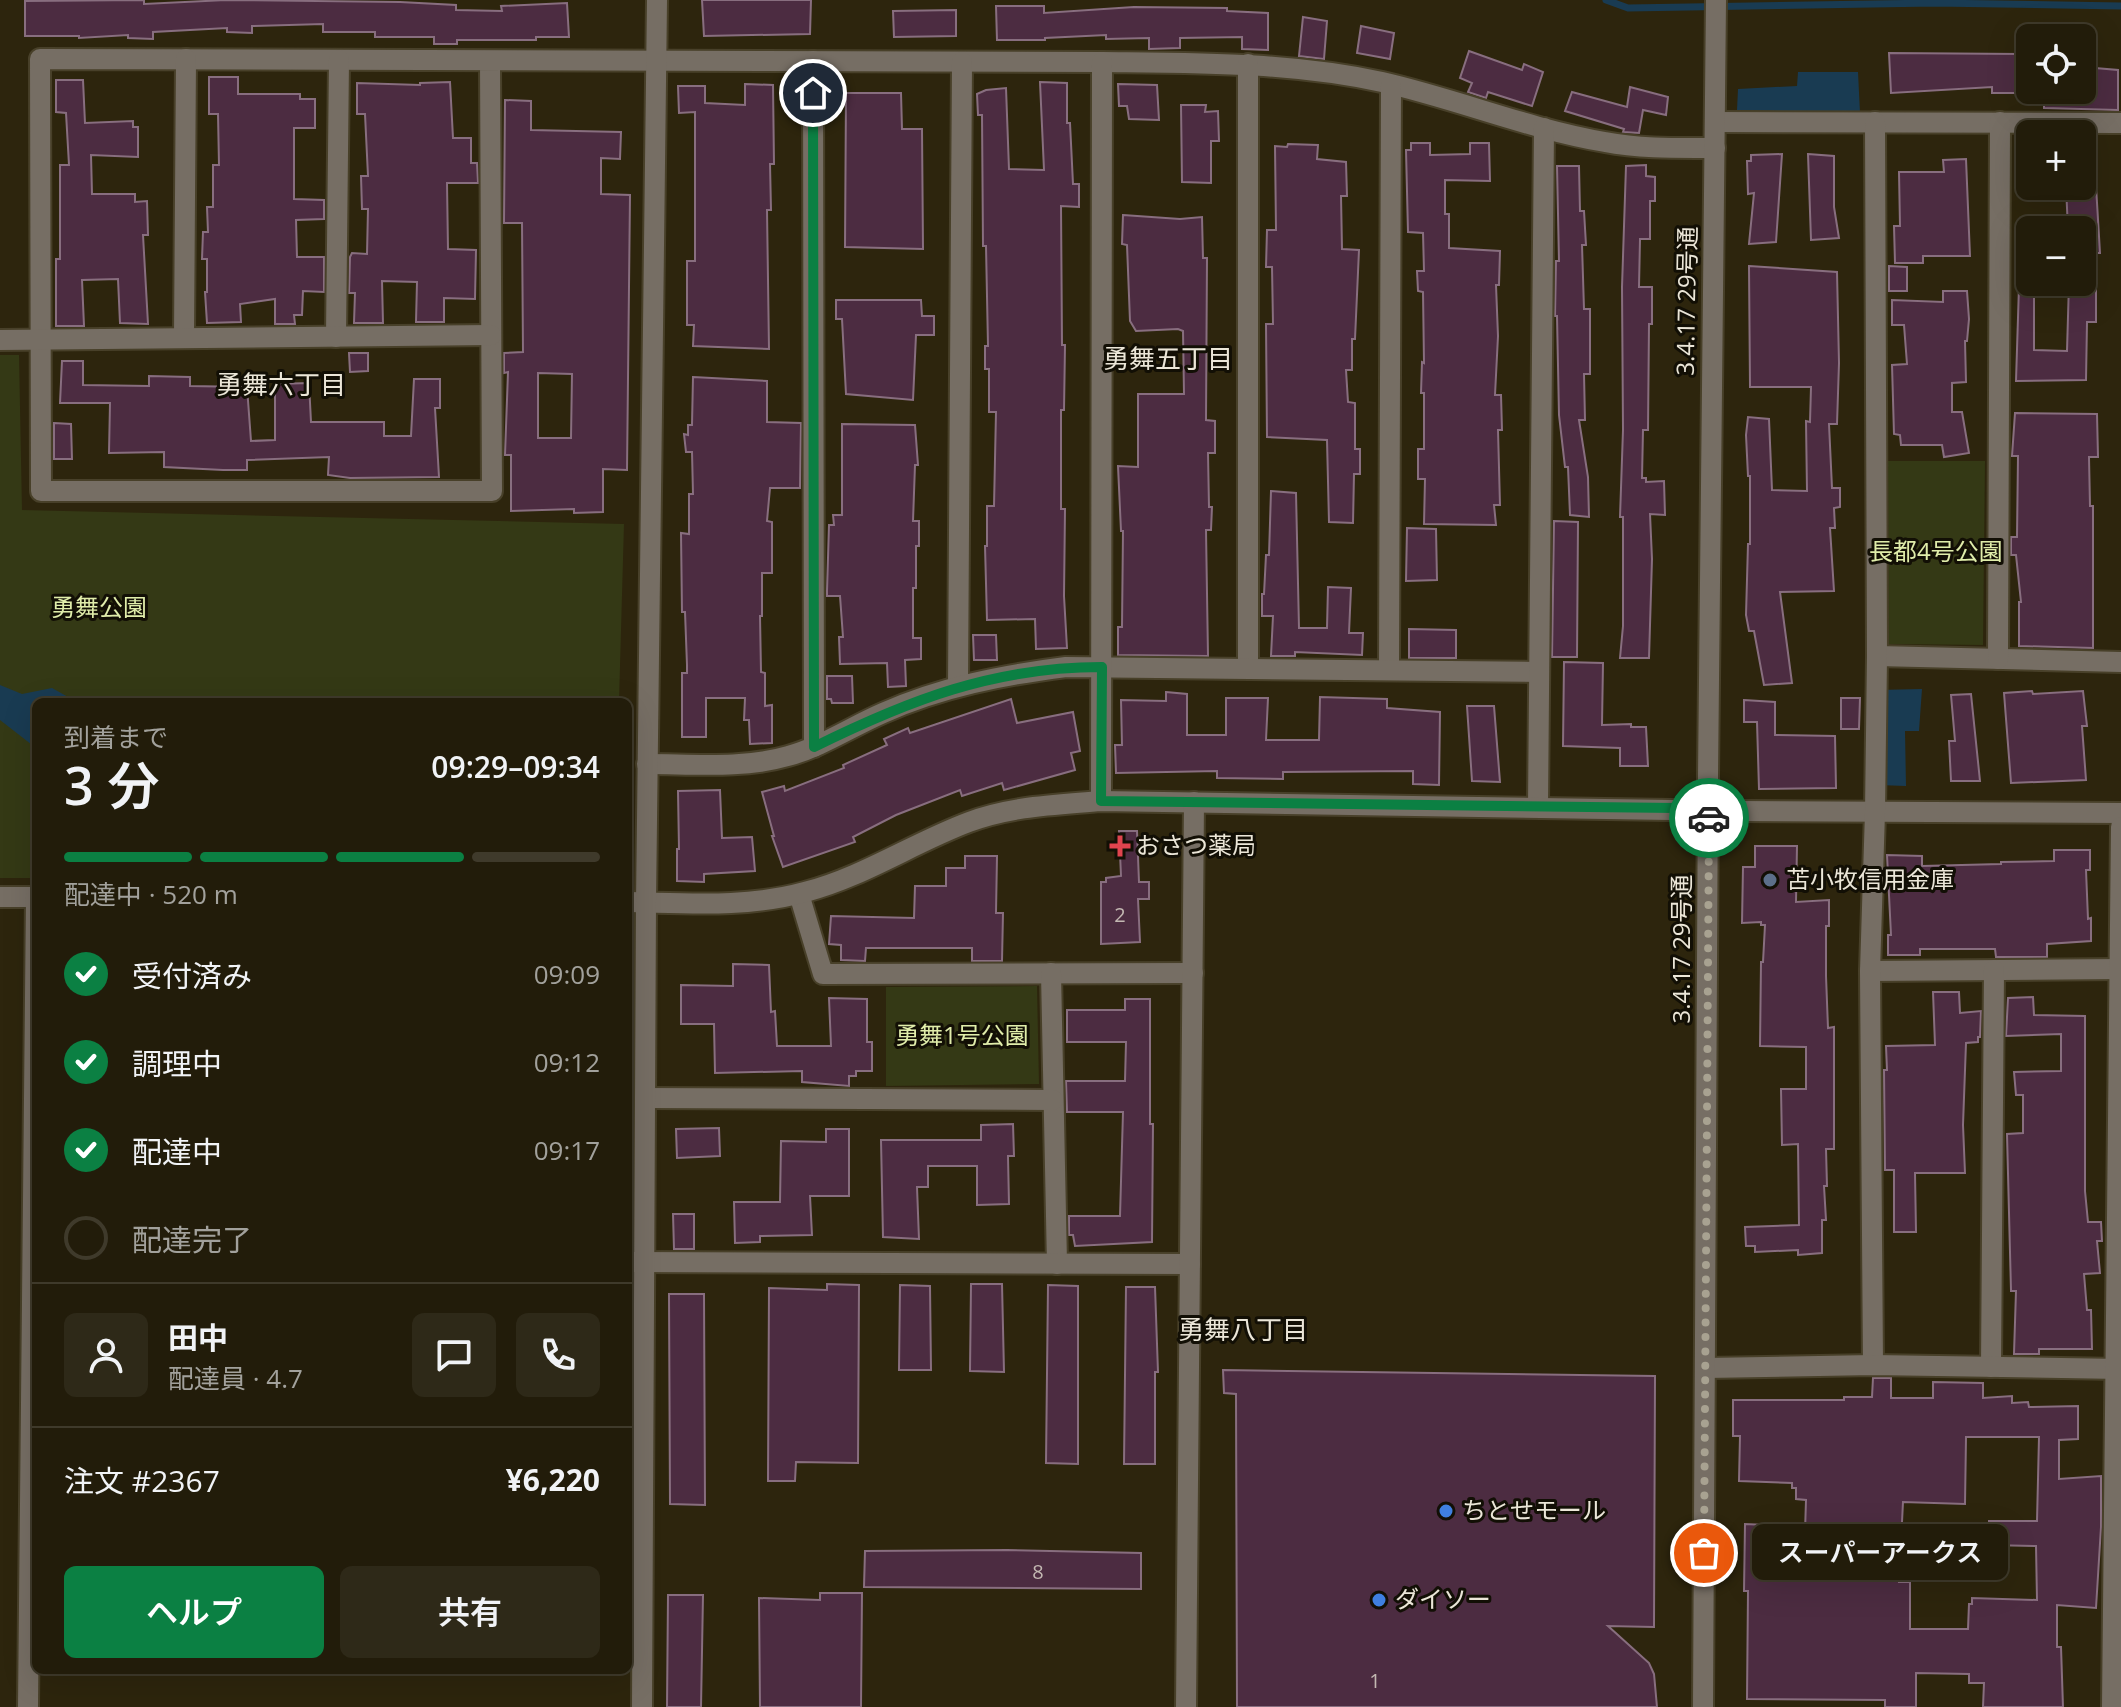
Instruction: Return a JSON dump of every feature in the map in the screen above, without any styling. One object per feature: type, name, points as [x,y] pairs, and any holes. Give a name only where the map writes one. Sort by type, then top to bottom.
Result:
[{"type":"street","points":[[642,1707],[635,1667],[636,1262],[645,1098],[637,902],[647,764],[657,0]]},
{"type":"street","name":"3.4.17 29号通","points":[[1703,1707],[1716,0]]},
{"type":"street","points":[[490,61],[492,491],[41,491],[40,59],[1248,64],[1335,73],[1391,85],[1607,143],[1715,148]]},
{"type":"street","points":[[184,336],[186,59]]},
{"type":"street","points":[[336,337],[339,60]]},
{"type":"street","points":[[813,61],[814,747]]},
{"type":"street","points":[[958,686],[962,62]]},
{"type":"street","points":[[1101,801],[1102,62]]},
{"type":"street","points":[[1248,64],[1248,668]]},
{"type":"street","points":[[1389,670],[1391,85]]},
{"type":"street","points":[[1715,122],[2121,123]]},
{"type":"street","points":[[1873,1365],[1870,971],[1877,656],[1875,122]]},
{"type":"street","points":[[1998,659],[2000,122]]},
{"type":"street","points":[[1538,806],[1544,128]]},
{"type":"street","points":[[0,340],[491,335]]},
{"type":"street","points":[[1877,656],[2121,662]]},
{"type":"street","points":[[647,764],[751,763],[788,756],[814,747],[884,712],[958,686],[1042,670],[1102,667],[1539,672]]},
{"type":"street","points":[[637,902],[737,903],[799,894],[833,883],[970,821],[1030,807],[1101,801],[2121,813]]},
{"type":"street","points":[[1186,1707],[1194,802]]},
{"type":"street","points":[[2112,1707],[2117,1513],[2121,827]]},
{"type":"street","points":[[799,894],[823,974],[1193,973]]},
{"type":"street","points":[[0,897],[32,897]]},
{"type":"street","points":[[1870,971],[2120,969]]},
{"type":"street","points":[[1991,1367],[1994,970]]},
{"type":"street","points":[[1051,973],[1057,1264]]},
{"type":"street","points":[[645,1098],[1053,1100]]},
{"type":"street","points":[[636,1262],[1190,1264]]},
{"type":"street","points":[[1706,1368],[1873,1365],[2118,1369]]},
{"type":"street","points":[[28,1707],[32,1662]]},
{"type":"green space","name":"勇舞公園","points":[[0,355],[19,355],[22,510],[624,524],[619,698],[32,698],[32,878],[0,878]]},
{"type":"green space","name":"長都4号公園","points":[[1888,461],[1985,461],[1983,645],[1889,644]]},
{"type":"green space","name":"勇舞1号公園","points":[[1037,986],[1039,1084],[886,1086],[886,987]]},
{"type":"water","points":[[1798,72],[1858,72],[1860,113],[1737,110],[1738,89],[1797,86]]},
{"type":"water","points":[[0,685],[22,694],[52,688],[70,698],[32,698],[32,745],[0,720]]},
{"type":"water","points":[[1922,689],[1919,731],[1905,731],[1906,786],[1878,785],[1878,690]]},
{"type":"building","points":[[144,0],[144,4],[226,0],[400,2],[456,5],[456,10],[502,11],[501,6],[567,3],[569,37],[457,40],[457,44],[434,44],[434,37],[375,37],[375,32],[323,32],[323,24],[252,26],[252,33],[227,32],[227,28],[153,32],[153,39],[128,38],[128,35],[79,38],[25,36],[25,1]]},
{"type":"building","points":[[702,0],[811,0],[810,34],[704,36]]},
{"type":"building","points":[[996,6],[1044,6],[1044,13],[1134,7],[1227,8],[1227,11],[1268,13],[1268,50],[1242,49],[1242,37],[1180,38],[1180,48],[1149,49],[1149,38],[1106,39],[1106,35],[997,40]]},
{"type":"building","points":[[956,10],[956,36],[894,37],[893,11]]},
{"type":"building","points":[[1303,17],[1327,21],[1324,59],[1299,56]]},
{"type":"building","points":[[1361,26],[1394,33],[1390,59],[1357,53]]},
{"type":"building","points":[[1469,51],[1522,70],[1524,64],[1543,72],[1532,106],[1488,92],[1486,98],[1468,92],[1472,83],[1460,78]]},
{"type":"building","points":[[1889,53],[2016,54],[2016,93],[1992,93],[1992,87],[1891,93]]},
{"type":"building","points":[[2096,68],[2118,70],[2118,110],[2044,108],[2044,104],[2096,104]]},
{"type":"building","points":[[209,77],[238,77],[238,94],[300,94],[300,99],[315,99],[315,128],[294,128],[294,199],[324,200],[324,219],[296,220],[297,257],[324,257],[324,292],[303,291],[302,315],[294,315],[295,324],[275,324],[275,299],[240,304],[241,322],[207,323],[207,259],[202,259],[203,232],[208,232],[207,207],[213,207],[213,165],[219,165],[218,114],[209,114]]},
{"type":"building","points":[[56,80],[83,80],[85,123],[133,121],[133,127],[138,127],[138,157],[91,155],[92,194],[135,194],[135,202],[147,201],[148,235],[143,235],[148,324],[120,323],[118,279],[82,280],[84,326],[56,326],[60,165],[69,165],[66,113],[56,112]]},
{"type":"building","points":[[450,82],[453,138],[471,138],[471,163],[477,163],[478,183],[447,183],[448,249],[476,250],[475,299],[444,298],[444,322],[416,322],[417,282],[382,281],[383,323],[354,323],[355,293],[349,293],[350,257],[352,253],[367,254],[368,209],[362,209],[361,176],[368,176],[365,114],[357,114],[357,83],[420,85]]},
{"type":"building","points":[[1040,82],[1067,83],[1067,123],[1070,123],[1073,184],[1079,184],[1079,207],[1061,206],[1062,345],[1065,345],[1064,410],[1061,410],[1061,509],[1065,509],[1067,648],[1036,649],[1035,619],[987,620],[985,546],[987,506],[994,506],[996,412],[989,412],[989,369],[985,369],[985,346],[988,346],[986,246],[983,246],[982,115],[978,115],[977,94],[1006,88],[1009,169],[1044,170]]},
{"type":"building","points":[[745,84],[773,85],[774,164],[770,164],[771,210],[767,210],[769,349],[693,346],[694,325],[687,325],[687,261],[695,261],[695,112],[679,113],[678,86],[705,86],[705,103],[745,105]]},
{"type":"building","points":[[1118,84],[1157,85],[1159,120],[1129,119],[1127,106],[1119,106]]},
{"type":"building","points":[[1630,87],[1668,97],[1666,115],[1643,110],[1639,133],[1623,132],[1624,129],[1565,111],[1572,92],[1627,107]]},
{"type":"building","points":[[846,93],[901,93],[902,129],[922,129],[923,249],[845,247]]},
{"type":"building","points":[[505,100],[531,101],[531,130],[621,132],[620,159],[601,158],[601,194],[630,195],[627,470],[603,469],[603,512],[574,513],[574,509],[511,511],[511,455],[505,455],[508,372],[504,373],[504,353],[523,352],[522,223],[504,223]],"holes":[[[538,373],[572,374],[571,438],[538,438]]]},
{"type":"building","points":[[1181,105],[1206,105],[1205,112],[1218,111],[1219,141],[1211,141],[1211,183],[1182,182]]},
{"type":"building","points":[[1411,143],[1430,143],[1430,155],[1470,154],[1470,143],[1489,143],[1490,181],[1445,180],[1445,214],[1449,214],[1449,248],[1500,251],[1499,285],[1496,285],[1498,336],[1495,395],[1501,395],[1502,430],[1498,430],[1500,505],[1494,505],[1496,525],[1424,524],[1425,479],[1418,479],[1418,449],[1424,449],[1424,393],[1421,393],[1424,363],[1423,292],[1418,291],[1417,271],[1424,271],[1423,233],[1408,232],[1406,150],[1411,150]]},
{"type":"building","points":[[1288,144],[1318,145],[1317,159],[1346,162],[1347,196],[1341,196],[1342,249],[1359,250],[1352,370],[1346,370],[1348,402],[1355,403],[1355,449],[1360,449],[1360,474],[1354,474],[1353,523],[1329,522],[1327,440],[1267,437],[1266,324],[1273,324],[1272,267],[1266,267],[1267,230],[1276,230],[1275,146],[1287,147]]},
{"type":"building","points":[[1782,154],[1776,242],[1749,244],[1754,193],[1748,194],[1747,161],[1751,161],[1751,155]]},
{"type":"building","points":[[1808,154],[1834,156],[1834,207],[1839,238],[1811,240]]},
{"type":"building","points":[[1966,159],[1970,256],[1923,256],[1923,263],[1895,263],[1894,226],[1900,226],[1899,172],[1944,172],[1943,160]]},
{"type":"building","points":[[1646,165],[1646,176],[1655,177],[1655,201],[1650,201],[1650,239],[1640,239],[1639,287],[1652,287],[1648,430],[1643,430],[1642,478],[1646,478],[1646,482],[1664,481],[1665,515],[1650,514],[1649,658],[1620,658],[1623,626],[1623,517],[1620,517],[1626,166]]},
{"type":"building","points":[[1557,166],[1579,166],[1580,211],[1584,211],[1584,309],[1590,309],[1590,374],[1584,374],[1585,420],[1579,420],[1588,477],[1589,517],[1570,515],[1568,467],[1565,467],[1559,415],[1555,316],[1556,261],[1559,261]]},
{"type":"building","points":[[2096,186],[2100,253],[2096,253],[2096,216],[2067,216],[2067,200],[2096,200]]},
{"type":"building","points":[[1123,215],[1180,219],[1202,217],[1203,258],[1207,258],[1206,420],[1215,421],[1215,453],[1208,453],[1209,507],[1212,507],[1211,530],[1206,530],[1208,656],[1118,655],[1118,627],[1122,627],[1123,531],[1118,466],[1138,467],[1138,394],[1184,394],[1183,331],[1136,331],[1130,321],[1127,245],[1122,244]]},
{"type":"building","points":[[1749,266],[1837,272],[1837,424],[1829,424],[1832,488],[1840,488],[1840,507],[1834,508],[1835,528],[1830,528],[1834,591],[1780,592],[1792,683],[1764,685],[1754,631],[1749,631],[1746,615],[1750,544],[1748,417],[1769,419],[1772,490],[1807,491],[1806,421],[1810,422],[1811,387],[1750,387]]},
{"type":"building","points":[[1889,266],[1907,267],[1907,291],[1889,291]]},
{"type":"building","points":[[1943,291],[1967,291],[1969,319],[1965,341],[1966,382],[1952,383],[1952,412],[1962,412],[1969,453],[1944,457],[1942,445],[1901,445],[1900,435],[1894,434],[1892,365],[1907,364],[1904,325],[1892,325],[1892,300],[1943,302]]},
{"type":"building","points":[[2019,296],[2034,296],[2034,350],[2067,351],[2069,296],[2096,296],[2096,322],[2087,322],[2086,380],[2016,381]]},
{"type":"building","points":[[836,300],[921,300],[922,316],[934,316],[934,335],[916,335],[913,400],[846,394],[842,319],[836,319]]},
{"type":"building","points":[[349,353],[368,353],[368,371],[350,372]]},
{"type":"building","points":[[62,361],[83,361],[83,385],[149,386],[149,376],[190,377],[190,386],[247,387],[251,441],[275,440],[275,384],[309,383],[311,422],[384,422],[384,436],[411,436],[414,379],[440,379],[440,408],[435,408],[439,477],[350,478],[328,475],[329,457],[247,460],[247,470],[223,470],[164,467],[164,452],[109,453],[110,403],[60,403]]},
{"type":"building","points":[[693,377],[767,381],[767,422],[801,423],[800,488],[770,488],[767,521],[772,522],[772,573],[762,573],[761,672],[765,673],[765,706],[772,705],[772,743],[750,744],[749,720],[744,720],[745,698],[706,698],[706,737],[682,737],[682,673],[687,673],[687,665],[685,612],[682,612],[681,533],[689,534],[689,494],[693,494],[692,452],[686,452],[684,434],[688,435],[688,425],[692,425]]},
{"type":"building","points":[[2015,413],[2097,414],[2098,457],[2089,457],[2090,506],[2093,506],[2093,648],[2019,646],[2021,602],[2016,555],[2011,555],[2011,537],[2017,537],[2018,456],[2012,456]]},
{"type":"building","points":[[54,423],[71,424],[72,459],[54,459]]},
{"type":"building","points":[[842,424],[915,425],[918,465],[915,465],[913,521],[919,521],[919,546],[916,546],[916,588],[913,588],[913,638],[921,638],[921,659],[905,660],[906,686],[888,687],[887,663],[840,664],[839,637],[843,637],[840,596],[827,596],[827,591],[829,525],[834,525],[833,515],[842,515]]},
{"type":"building","points":[[1271,491],[1296,493],[1299,628],[1327,628],[1328,587],[1351,588],[1349,633],[1363,633],[1362,655],[1295,652],[1295,656],[1271,656],[1273,616],[1262,616],[1262,594],[1266,555],[1269,555]]},
{"type":"building","points":[[1554,521],[1578,522],[1577,657],[1552,657]]},
{"type":"building","points":[[1407,528],[1436,529],[1437,580],[1406,581]]},
{"type":"building","points":[[1409,629],[1456,630],[1456,658],[1409,658]]},
{"type":"building","points":[[973,635],[996,635],[997,660],[974,660]]},
{"type":"building","points":[[1564,662],[1603,663],[1602,725],[1646,727],[1648,766],[1620,766],[1620,748],[1563,746]]},
{"type":"building","points":[[827,676],[852,676],[853,703],[832,703],[831,699],[827,699]]},
{"type":"building","points":[[2032,691],[2033,694],[2083,691],[2087,726],[2082,726],[2086,780],[2011,783],[2004,693]]},
{"type":"building","points":[[1166,692],[1187,694],[1187,735],[1226,735],[1226,698],[1268,698],[1266,740],[1319,740],[1320,697],[1387,699],[1387,708],[1440,712],[1439,785],[1413,784],[1413,771],[1283,772],[1283,779],[1217,778],[1217,771],[1116,773],[1115,745],[1122,745],[1121,700],[1166,701]]},
{"type":"building","points":[[1971,694],[1980,781],[1951,781],[1949,741],[1955,741],[1951,695]]},
{"type":"building","points":[[1841,698],[1860,698],[1859,729],[1841,729]]},
{"type":"building","points":[[1011,699],[1017,723],[1073,712],[1080,751],[1071,753],[1075,770],[1004,790],[1002,783],[962,796],[960,790],[896,815],[853,837],[855,842],[783,867],[762,792],[784,786],[785,791],[844,768],[843,765],[887,745],[884,739],[908,728],[910,733]]},
{"type":"building","points":[[1744,700],[1775,702],[1775,735],[1835,736],[1836,788],[1759,789],[1757,722],[1744,722]]},
{"type":"building","points":[[1467,706],[1494,706],[1500,782],[1472,781]]},
{"type":"building","points":[[720,790],[722,838],[752,837],[755,871],[704,874],[704,882],[677,881],[678,791]]},
{"type":"building","points":[[1119,831],[1137,831],[1139,882],[1149,882],[1149,899],[1138,899],[1140,942],[1101,944],[1101,882],[1121,876]]},
{"type":"building","points":[[1755,846],[1797,846],[1796,902],[1829,900],[1826,976],[1828,1028],[1834,1027],[1834,1149],[1826,1149],[1826,1220],[1822,1220],[1822,1253],[1798,1255],[1798,1250],[1755,1252],[1755,1246],[1746,1246],[1745,1227],[1799,1225],[1798,1144],[1782,1145],[1781,1089],[1806,1089],[1806,1047],[1760,1046],[1761,962],[1765,925],[1761,922],[1742,923],[1743,867],[1755,867]]},
{"type":"building","points":[[2054,850],[2090,850],[2090,870],[2086,870],[2091,941],[2047,944],[2047,957],[1996,957],[1995,949],[1920,949],[1920,955],[1888,955],[1888,935],[1891,935],[1887,855],[1922,856],[1922,866],[2001,864],[2054,861]]},
{"type":"building","points":[[965,856],[997,856],[996,913],[1003,913],[1002,961],[972,961],[972,948],[866,948],[865,961],[841,960],[841,945],[829,944],[831,916],[914,918],[915,886],[946,886],[946,868],[965,868]]},
{"type":"building","points":[[733,964],[769,965],[771,1012],[775,1011],[777,1046],[831,1046],[829,998],[867,999],[867,1042],[872,1042],[872,1071],[856,1071],[856,1076],[849,1076],[849,1086],[802,1082],[802,1071],[715,1073],[714,1024],[681,1024],[681,985],[733,986]]},
{"type":"building","points":[[1933,992],[1959,992],[1960,1013],[1981,1011],[1978,1042],[1966,1043],[1965,1173],[1915,1173],[1916,1232],[1894,1232],[1894,1170],[1885,1170],[1886,1046],[1935,1045]]},
{"type":"building","points":[[2033,997],[2034,1015],[2085,1016],[2085,1191],[2088,1222],[2101,1222],[2102,1241],[2097,1241],[2100,1273],[2084,1274],[2087,1310],[2091,1310],[2092,1349],[2039,1349],[2039,1354],[2014,1354],[2016,1291],[2011,1291],[2007,1134],[2023,1133],[2023,1095],[2016,1095],[2014,1072],[2061,1071],[2061,1034],[2006,1036],[2008,998]]},
{"type":"building","points":[[1125,999],[1150,999],[1152,1242],[1075,1246],[1073,1235],[1069,1235],[1069,1216],[1120,1216],[1123,1112],[1067,1112],[1066,1081],[1125,1081],[1126,1042],[1067,1042],[1067,1010],[1125,1010]]},
{"type":"building","points":[[1013,1124],[1014,1156],[1008,1156],[1009,1204],[977,1205],[977,1166],[928,1166],[928,1187],[917,1187],[919,1239],[883,1237],[881,1140],[981,1140],[981,1125]]},
{"type":"building","points":[[719,1128],[720,1156],[677,1158],[676,1129]]},
{"type":"building","points":[[826,1129],[849,1129],[849,1196],[810,1196],[812,1235],[760,1236],[760,1242],[735,1243],[734,1202],[780,1202],[781,1141],[826,1142]]},
{"type":"building","points":[[673,1214],[694,1214],[694,1249],[674,1249]]},
{"type":"building","points":[[827,1284],[859,1285],[858,1463],[796,1462],[795,1481],[768,1481],[769,1288],[827,1290]]},
{"type":"building","points":[[971,1284],[1002,1284],[1004,1372],[970,1371]]},
{"type":"building","points":[[900,1285],[930,1286],[931,1370],[899,1370]]},
{"type":"building","points":[[1048,1285],[1078,1286],[1078,1464],[1046,1463]]},
{"type":"building","points":[[1126,1287],[1155,1287],[1158,1372],[1155,1372],[1155,1464],[1124,1464]]},
{"type":"building","points":[[669,1294],[704,1294],[705,1505],[670,1504]]},
{"type":"building","name":"ちとせモール","points":[[1223,1370],[1655,1376],[1654,1627],[1608,1626],[1649,1663],[1654,1674],[1657,1707],[1237,1707],[1236,1394],[1224,1393]]},
{"type":"building","points":[[1873,1378],[1891,1378],[1891,1398],[1933,1398],[1933,1382],[1983,1383],[1983,1398],[2012,1396],[2012,1403],[2028,1402],[2029,1407],[2078,1406],[2078,1439],[2059,1440],[2059,1479],[2101,1476],[2101,1527],[2096,1608],[2057,1605],[2057,1647],[2061,1647],[2063,1707],[1983,1707],[1984,1683],[1969,1683],[1969,1674],[1916,1673],[1916,1707],[1885,1707],[1885,1700],[1747,1699],[1745,1524],[1767,1525],[1767,1533],[1805,1532],[1806,1500],[1796,1499],[1796,1488],[1792,1488],[1792,1483],[1739,1481],[1740,1436],[1733,1436],[1733,1400],[1872,1397]],"holes":[[[1966,1437],[2039,1437],[2037,1521],[1989,1521],[1989,1545],[2036,1546],[2037,1600],[1972,1598],[1968,1629],[1910,1629],[1910,1582],[1899,1582],[1903,1502],[1965,1504]]]},
{"type":"building","points":[[865,1551],[1141,1553],[1141,1589],[864,1587]]},
{"type":"building","points":[[820,1593],[862,1593],[861,1707],[760,1707],[759,1598],[820,1600]]},
{"type":"building","points":[[668,1595],[703,1595],[701,1707],[667,1707]]},
{"type":"waterway","points":[[1606,0],[1628,8],[1935,3],[2121,6]]},
{"type":"way so far","points":[[1704,1553],[1709,818]]},
{"type":"place","name":"おさつ薬局","points":[[1120,846]]},
{"type":"place","name":"苫小牧信用金庫","points":[[1770,880]]},
{"type":"place","name":"ちとせモール","points":[[1446,1511]]},
{"type":"place","name":"スーパーアークス","points":[[1704,1553]]},
{"type":"place","name":"ダイソー","points":[[1379,1600]]},
{"type":"district","name":"勇舞五丁目","points":[[1168,359]]},
{"type":"district","name":"勇舞六丁目","points":[[281,385]]},
{"type":"district","name":"勇舞八丁目","points":[[1243,1330]]},
{"type":"route","points":[[813,93],[814,747],[884,712],[958,686],[1042,670],[1102,667],[1101,801],[1676,808],[1709,809],[1709,818]]}]
